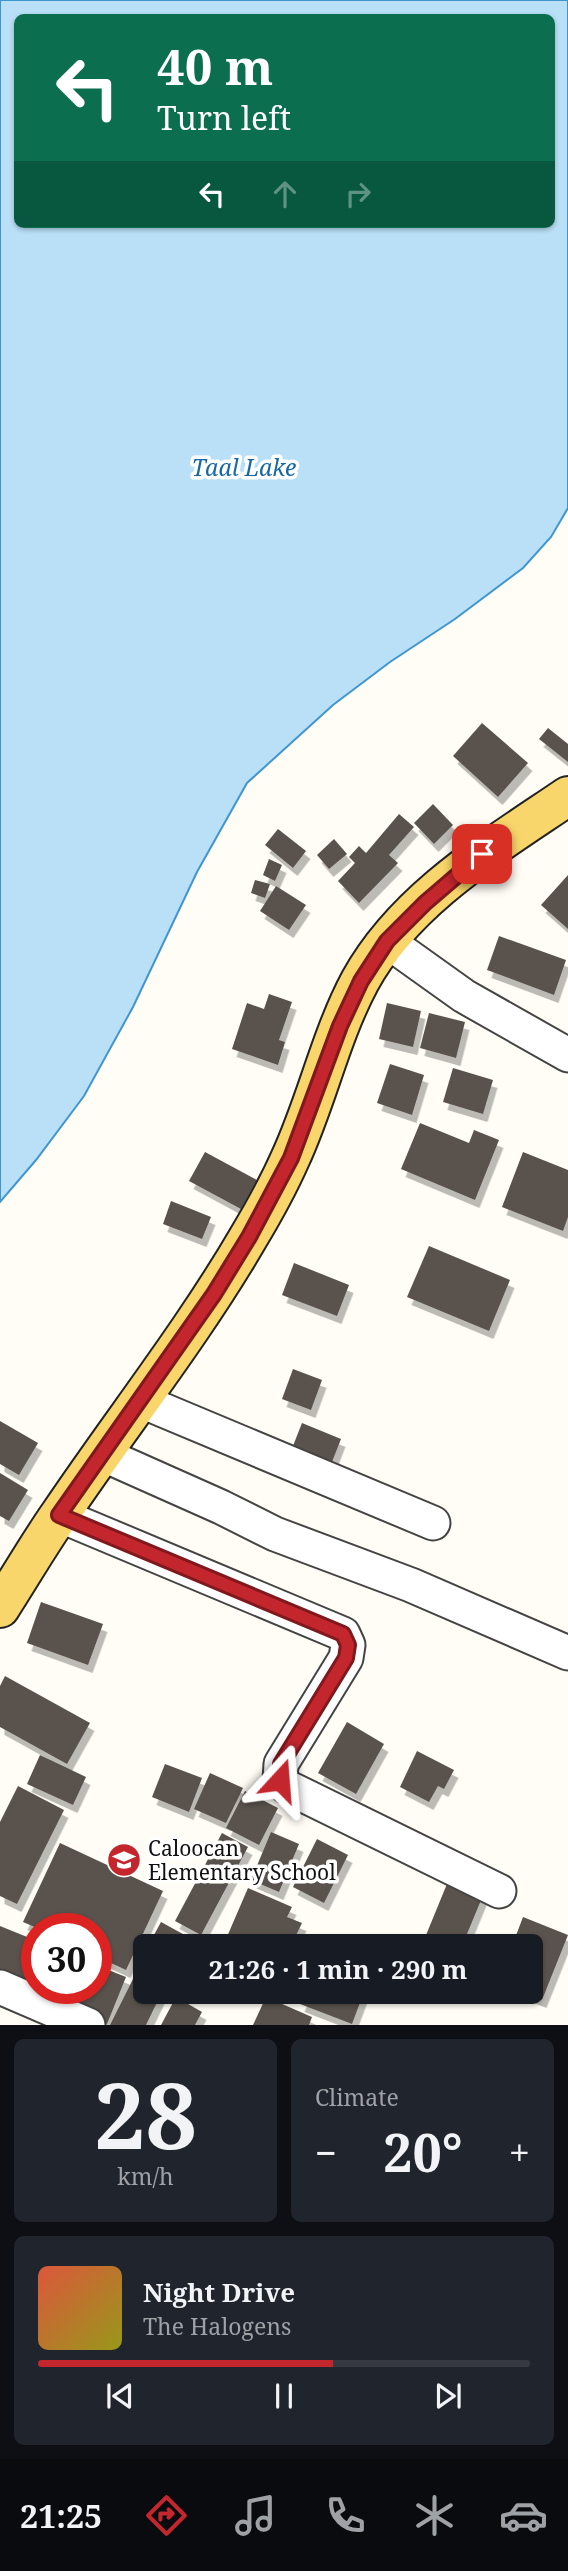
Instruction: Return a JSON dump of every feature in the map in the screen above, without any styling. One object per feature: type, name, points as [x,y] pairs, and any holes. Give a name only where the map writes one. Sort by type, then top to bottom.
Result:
[{"type":"main road","points":[[0,1608],[59,1515],[214,1294],[249,1237],[291,1158],[340,1026],[361,981],[387,941],[425,903],[482,854],[568,796]]},
{"type":"street","points":[[387,941],[464,996],[568,1055]]},
{"type":"street","points":[[139,1400],[433,1523]]},
{"type":"street","points":[[102,1454],[275,1534],[411,1586],[568,1653]]},
{"type":"street","points":[[59,1515],[343,1634],[348,1645],[346,1658],[281,1764],[280,1780],[287,1787],[499,1891]]},
{"type":"street","points":[[0,1987],[88,2025]]},
{"type":"water","name":"Taal Lake","points":[[0,0],[568,0],[568,508],[551,537],[523,568],[333,705],[247,783],[197,872],[133,1007],[84,1096],[36,1160],[0,1202]]},
{"type":"building","points":[[482,723],[528,763],[498,797],[453,756]]},
{"type":"building","points":[[548,728],[568,744],[568,762],[539,739]]},
{"type":"building","points":[[433,804],[453,825],[434,844],[414,823]]},
{"type":"building","points":[[399,814],[414,827],[389,855],[398,863],[359,903],[338,881],[355,863],[349,857],[359,846],[366,853]]},
{"type":"building","points":[[278,829],[306,851],[293,868],[265,845]]},
{"type":"building","points":[[334,839],[347,854],[329,869],[317,855]]},
{"type":"building","points":[[269,859],[282,865],[275,881],[263,875]]},
{"type":"building","points":[[568,875],[568,929],[541,905]]},
{"type":"building","points":[[255,880],[270,884],[265,898],[251,893]]},
{"type":"building","points":[[276,886],[306,905],[289,930],[260,911]]},
{"type":"building","points":[[499,936],[566,960],[554,995],[487,970]]},
{"type":"building","points":[[269,994],[292,1002],[279,1040],[285,1042],[278,1065],[232,1049],[247,1003],[264,1009]]},
{"type":"building","points":[[387,1003],[421,1011],[413,1047],[379,1039]]},
{"type":"building","points":[[429,1013],[465,1022],[456,1058],[420,1048]]},
{"type":"building","points":[[390,1064],[424,1075],[412,1115],[377,1103]]},
{"type":"building","points":[[453,1068],[493,1080],[483,1114],[443,1102]]},
{"type":"building","points":[[420,1123],[469,1143],[474,1130],[499,1140],[475,1200],[401,1169]]},
{"type":"building","points":[[205,1152],[257,1180],[241,1209],[189,1181]]},
{"type":"building","points":[[523,1152],[568,1170],[568,1217],[563,1231],[502,1207]]},
{"type":"building","points":[[171,1201],[211,1217],[202,1239],[163,1224]]},
{"type":"building","points":[[429,1246],[510,1280],[489,1331],[407,1297]]},
{"type":"building","points":[[294,1263],[349,1285],[337,1316],[282,1295]]},
{"type":"building","points":[[293,1369],[322,1380],[311,1410],[282,1399]]},
{"type":"building","points":[[0,1421],[38,1443],[19,1475],[0,1464]]},
{"type":"building","points":[[302,1423],[341,1439],[330,1467],[291,1451]]},
{"type":"building","points":[[0,1473],[28,1490],[9,1521],[0,1516]]},
{"type":"building","points":[[41,1602],[103,1624],[88,1665],[27,1643]]},
{"type":"building","points":[[5,1676],[90,1723],[67,1764],[0,1727],[0,1686]]},
{"type":"building","points":[[347,1722],[384,1744],[356,1794],[318,1773]]},
{"type":"building","points":[[417,1751],[454,1770],[444,1789],[438,1786],[429,1802],[400,1787]]},
{"type":"building","points":[[40,1755],[86,1777],[73,1805],[27,1784]]},
{"type":"building","points":[[165,1764],[202,1778],[189,1812],[152,1797]]},
{"type":"building","points":[[210,1773],[243,1788],[226,1823],[194,1809]]},
{"type":"building","points":[[18,1786],[64,1810],[17,1904],[0,1896],[0,1822]]},
{"type":"building","points":[[245,1791],[278,1808],[259,1845],[226,1828]]},
{"type":"building","points":[[271,1832],[299,1844],[279,1892],[251,1880]]},
{"type":"building","points":[[222,1833],[248,1847],[202,1934],[175,1921]]},
{"type":"building","points":[[317,1839],[348,1855],[324,1903],[293,1887]]},
{"type":"building","points":[[60,1843],[163,1891],[143,1934],[133,1934],[133,1955],[126,1970],[112,1963],[112,1913],[27,1913]]},
{"type":"building","points":[[449,1879],[484,1893],[467,1934],[426,1934]]},
{"type":"building","points":[[248,1888],[292,1907],[287,1917],[302,1923],[297,1934],[228,1934]]},
{"type":"building","points":[[523,1917],[568,1935],[543,1998],[543,1934],[517,1934]]},
{"type":"building","points":[[161,1922],[183,1934],[154,1934]]},
{"type":"building","points":[[0,1926],[21,1935],[21,1990],[0,1982]]},
{"type":"building","points":[[112,1971],[126,1977],[107,2024],[56,2004],[112,2004]]},
{"type":"building","points":[[133,1979],[133,2004],[156,2004],[146,2025],[110,2025]]},
{"type":"building","points":[[172,2004],[188,2004],[202,2012],[195,2025],[161,2025]]},
{"type":"building","points":[[263,2004],[282,2004],[312,2017],[309,2025],[253,2025]]},
{"type":"building","points":[[300,2004],[360,2004],[352,2024]]},
{"type":"place","name":"Caloocan Elementary School","points":[[124,1860]]},
{"type":"route","points":[[280,1780],[281,1764],[346,1658],[348,1645],[343,1634],[59,1515],[214,1294],[249,1237],[291,1158],[340,1026],[361,981],[387,941],[425,903],[482,854]]}]
